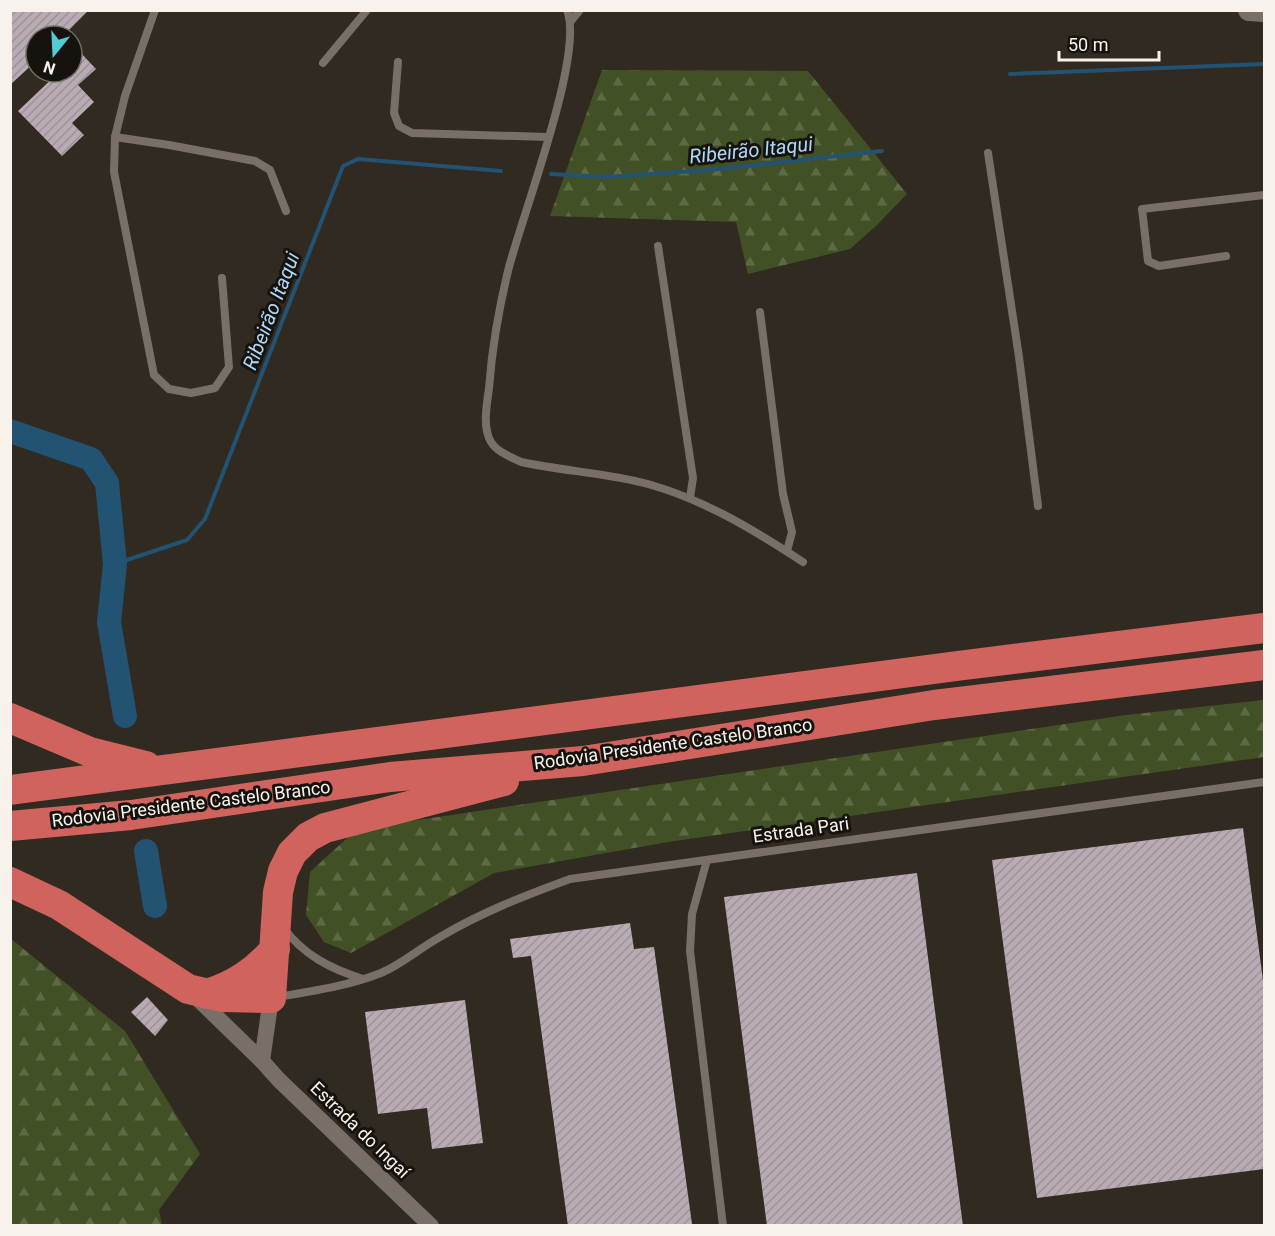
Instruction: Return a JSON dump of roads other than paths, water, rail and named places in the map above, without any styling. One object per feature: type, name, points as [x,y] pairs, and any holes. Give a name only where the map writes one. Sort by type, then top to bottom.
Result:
[{"type":"highway","name":"Rodovia Presidente Castelo Branco","points":[[10,790],[945,667],[1264,628]]},
{"type":"highway","name":"Rodovia Presidente Castelo Branco","points":[[10,826],[131,815],[390,777],[583,760],[934,705],[1264,665]]},
{"type":"highway","points":[[10,718],[90,752],[169,770]]},
{"type":"highway","points":[[10,882],[58,905],[198,992],[247,998],[271,998],[278,892],[283,871],[292,853],[308,837],[326,828],[583,760]]},
{"type":"highway","points":[[198,992],[229,987],[248,976],[275,949]]},
{"type":"street","points":[[1249,10],[1264,11]]},
{"type":"street","name":"Estrada do Ingaí","points":[[198,992],[279,1080],[431,1226]]},
{"type":"street","points":[[262,1061],[271,998]]},
{"type":"lane","points":[[154,10],[125,96],[115,137],[114,172],[154,375],[169,389],[191,393],[215,388],[229,367],[222,278]]},
{"type":"lane","points":[[323,63],[367,10]]},
{"type":"lane","points":[[567,10],[572,21]]},
{"type":"lane","points":[[580,10],[572,21],[565,74],[508,271],[490,372],[487,430],[492,443],[502,453],[521,462],[646,484],[690,498],[725,514],[803,562]]},
{"type":"lane","points":[[398,62],[394,113],[399,126],[412,133],[548,137]]},
{"type":"lane","points":[[115,137],[255,162],[270,170],[286,211]]},
{"type":"lane","points":[[988,153],[1019,357],[1038,506]]},
{"type":"lane","points":[[1226,256],[1159,266],[1152,264],[1148,261],[1142,209],[1264,195]]},
{"type":"lane","points":[[658,246],[693,478],[690,498]]},
{"type":"lane","points":[[760,312],[783,494],[792,532],[787,551]]},
{"type":"lane","name":"Estrada Pari","points":[[271,998],[322,990],[383,972],[408,959],[438,938],[501,905],[570,879],[1264,782]]},
{"type":"lane","points":[[706,860],[692,914],[690,951],[723,1226]]},
{"type":"lane","points":[[276,915],[303,950],[342,973],[364,979]]},
{"type":"waterway","name":"Ribeirão Itaqui","points":[[1010,74],[1264,64]]},
{"type":"waterway","name":"Ribeirão Itaqui","points":[[551,174],[607,177],[710,170],[882,151]]},
{"type":"waterway","name":"Ribeirão Itaqui","points":[[115,564],[187,540],[205,519],[343,166],[358,159],[501,171]]},
{"type":"waterway","points":[[10,431],[91,459],[107,483],[115,564],[109,622],[125,716]]},
{"type":"waterway","points":[[146,851],[155,906]]}]
